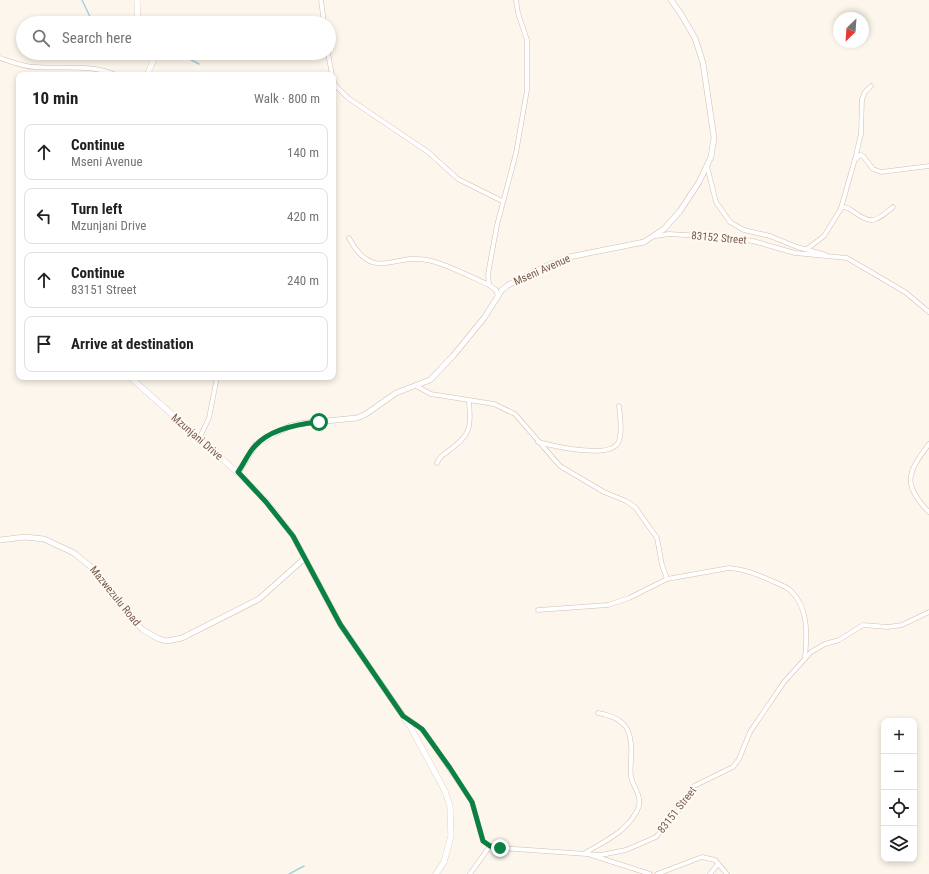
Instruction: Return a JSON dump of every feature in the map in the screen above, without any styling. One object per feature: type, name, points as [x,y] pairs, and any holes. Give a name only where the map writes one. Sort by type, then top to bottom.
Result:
[{"type":"main road","points":[[137,0],[138,16]]},
{"type":"main road","points":[[148,72],[153,60]]},
{"type":"main road","name":"Mzunjani Drive","points":[[133,380],[238,472],[284,524],[305,558],[340,624],[403,716],[445,791],[450,806],[451,836],[449,848],[444,862],[436,874]]},
{"type":"street","points":[[321,0],[323,16]]},
{"type":"street","points":[[489,285],[489,265],[502,202],[516,153],[528,77],[527,40],[518,13],[516,0]]},
{"type":"street","name":"Mseni Avenue","points":[[238,472],[256,444],[290,426],[305,423],[357,418],[366,414],[396,393],[430,380],[442,369],[484,318],[502,290],[511,283],[569,257],[637,244],[656,236],[664,229],[692,193],[707,166],[711,157],[714,138],[703,63],[695,38],[680,11],[671,0]]},
{"type":"street","points":[[0,58],[35,67],[75,67],[105,70],[109,72]]},
{"type":"street","points":[[329,60],[331,72]]},
{"type":"street","points":[[336,86],[348,98],[428,152],[458,179],[502,202]]},
{"type":"street","points":[[807,249],[824,236],[841,208],[856,159],[861,134],[862,99],[865,92],[871,86]]},
{"type":"street","points":[[856,159],[860,155],[863,156],[874,169],[883,173],[929,166]]},
{"type":"street","name":"83152 Street","points":[[707,166],[716,202],[730,222],[744,230],[770,236],[796,247],[830,256]]},
{"type":"street","points":[[841,208],[846,207],[861,217],[872,221],[878,219],[894,207]]},
{"type":"street","name":"83152 Street","points":[[656,236],[669,234],[733,238],[753,241],[795,253],[847,258],[870,270],[905,292],[929,312]]},
{"type":"street","points":[[349,238],[359,254],[368,260],[385,264],[424,259],[441,264],[489,285],[496,290],[498,296]]},
{"type":"street","points":[[199,439],[209,418],[216,380]]},
{"type":"street","points":[[416,386],[431,394],[469,401],[486,402],[510,411],[519,418],[560,466],[604,492],[626,501],[635,508],[657,538],[662,565],[667,579]]},
{"type":"street","points":[[437,464],[440,457],[469,431],[471,423],[469,401]]},
{"type":"street","points":[[538,442],[566,449],[611,449],[616,446],[619,440],[619,406]]},
{"type":"street","points":[[929,444],[912,468],[910,479],[912,489],[929,512]]},
{"type":"street","name":"Mazwezulu Road","points":[[0,540],[25,537],[44,539],[74,553],[96,571],[111,589],[130,617],[143,630],[159,639],[167,641],[182,638],[260,599],[305,558]]},
{"type":"street","points":[[538,610],[608,605],[624,600],[667,579],[729,568],[738,569],[755,573],[789,589],[798,601],[804,616],[806,643],[805,658]]},
{"type":"street","name":"83151 Street","points":[[490,846],[585,853],[612,853],[642,844],[656,837],[672,819],[694,786],[724,772],[736,763],[750,732],[784,682],[811,652],[825,644],[839,640],[857,627],[872,625],[888,627],[902,625],[929,612]]},
{"type":"street","points":[[585,853],[608,841],[622,831],[638,810],[640,800],[631,775],[632,743],[630,734],[623,723],[609,715],[598,713]]},
{"type":"street","points":[[403,716],[422,729],[472,802],[478,818],[481,837],[490,846],[470,874]]},
{"type":"street","points":[[585,853],[650,874]]},
{"type":"street","points":[[657,874],[702,857],[712,859],[727,874]]},
{"type":"street","points":[[710,874],[718,864]]},
{"type":"waterway","points":[[82,0],[90,16]]},
{"type":"waterway","points":[[191,60],[199,64]]},
{"type":"waterway","points":[[289,874],[304,866]]},
{"type":"route","points":[[319,422],[290,426],[263,439],[256,444],[238,472],[266,502],[293,536],[340,624],[403,716],[422,729],[468,795],[478,818],[479,829],[483,841],[490,846],[500,848]]}]
